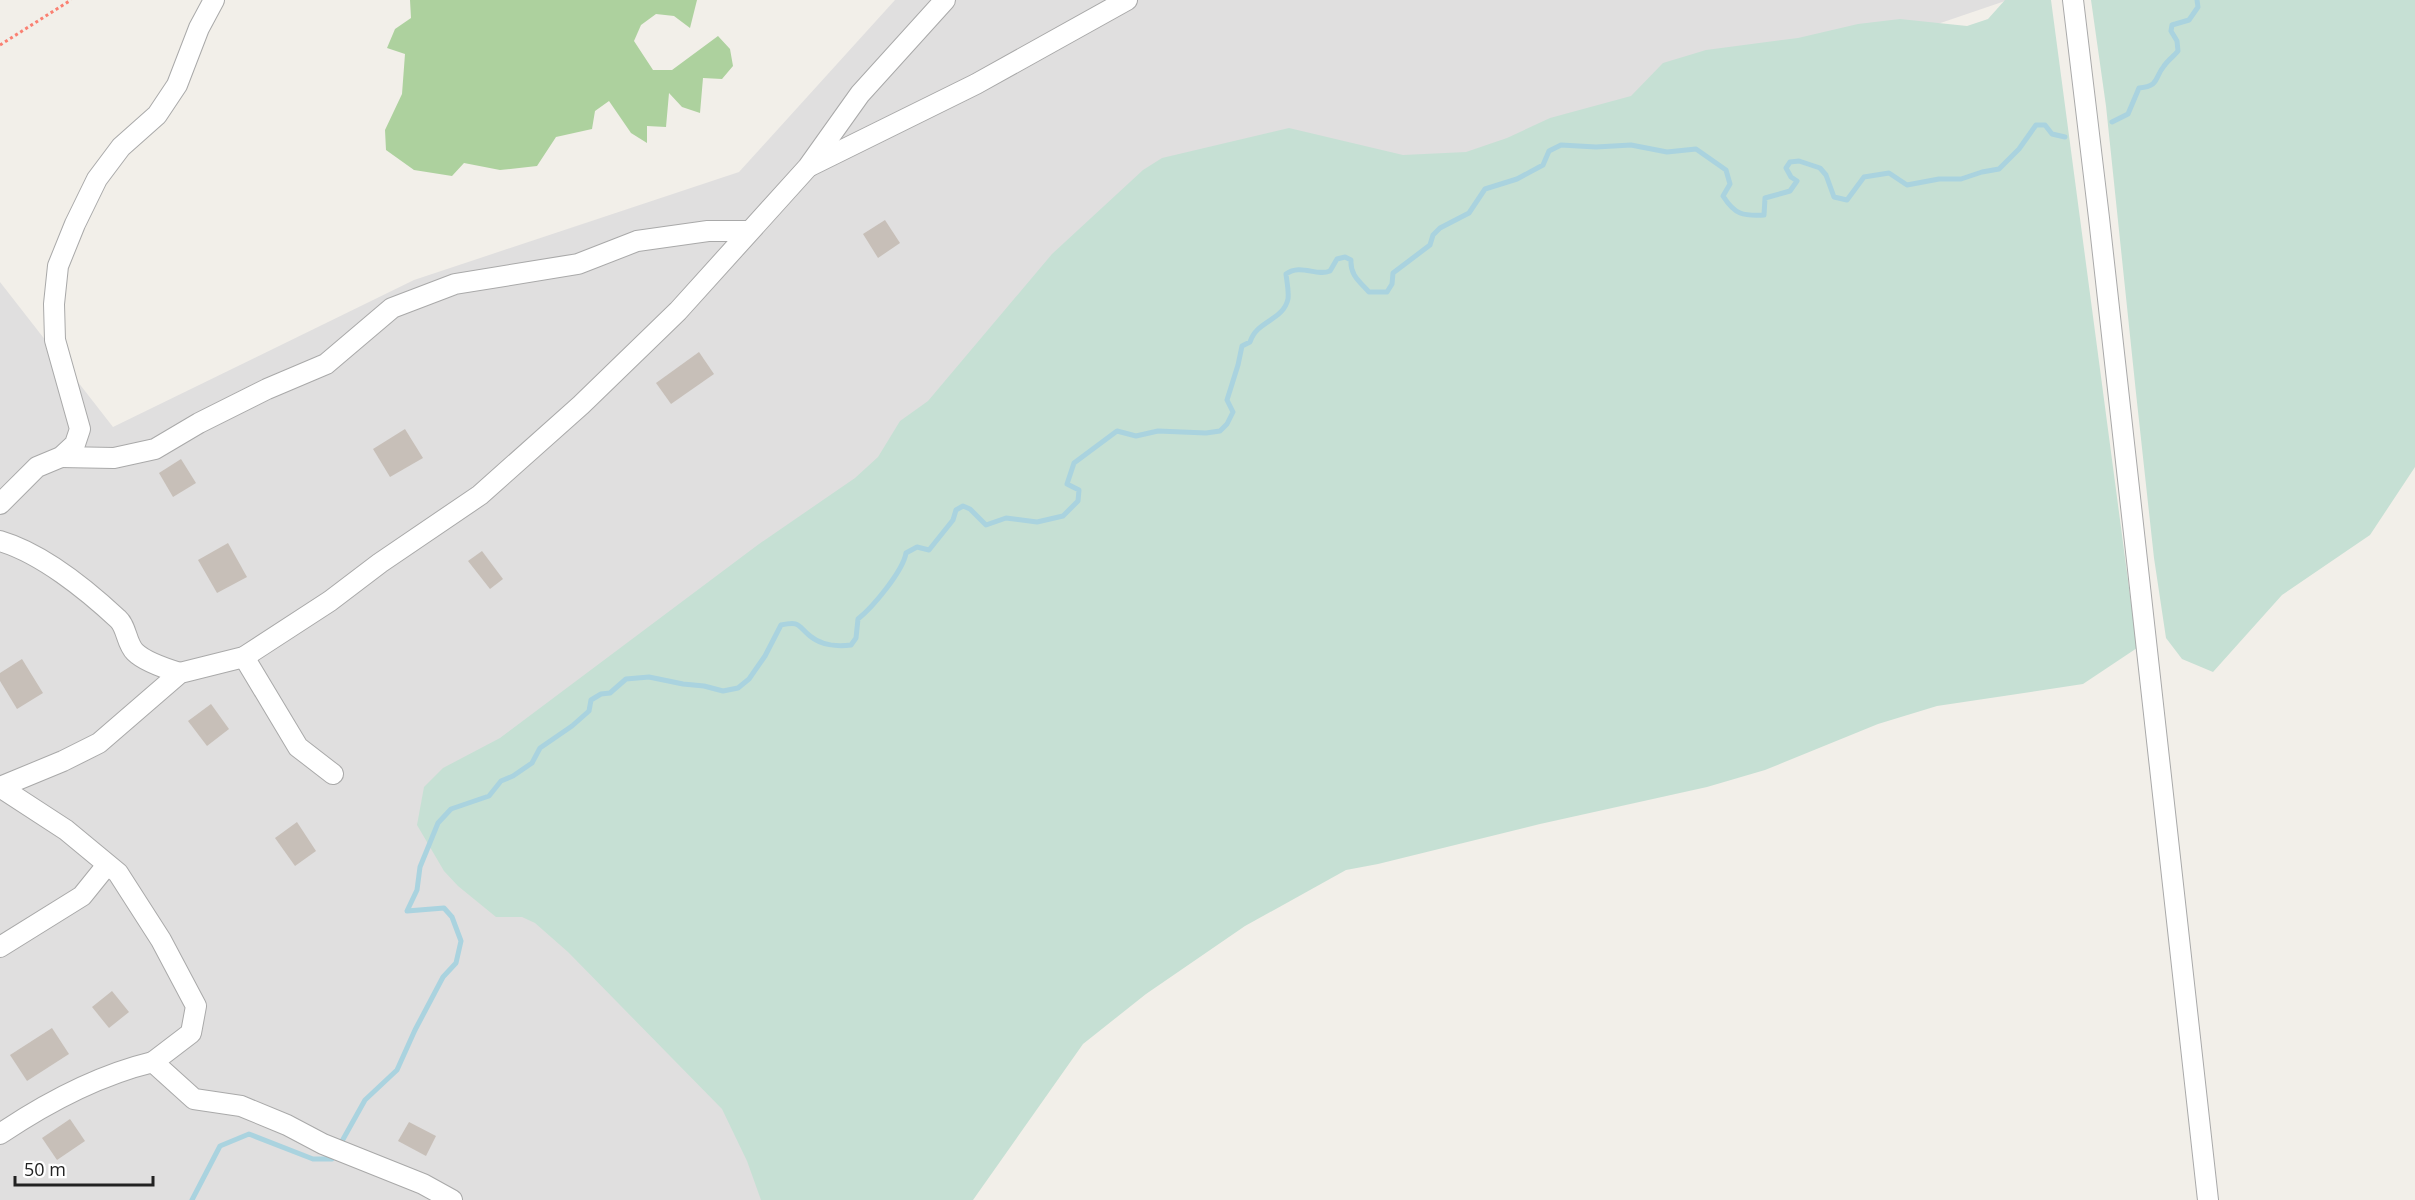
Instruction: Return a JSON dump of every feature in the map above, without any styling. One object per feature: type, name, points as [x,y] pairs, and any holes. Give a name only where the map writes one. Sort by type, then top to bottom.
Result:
[{"type":"street","points":[[0,504],[37,467],[61,457],[75,444],[80,429],[56,340],[54,304],[58,266],[97,179],[121,147],[157,115],[177,85],[199,28],[214,0]]},
{"type":"street","points":[[0,787],[63,761],[99,743],[180,674],[244,657],[330,601],[380,563],[480,495],[581,405],[670,319],[808,167],[860,94],[945,0]]},
{"type":"street","points":[[808,167],[976,84],[1127,0]]},
{"type":"street","points":[[2073,0],[2101,230],[2208,1200]]},
{"type":"street","points":[[61,457],[114,458],[155,449],[248,398],[326,364],[392,308],[455,284],[578,264],[637,241],[708,231],[749,231]]},
{"type":"street","points":[[0,541],[17,546],[73,581],[121,621],[134,651],[163,668],[180,674]]},
{"type":"street","points":[[244,657],[298,747],[333,774]]},
{"type":"street","points":[[0,787],[66,830],[118,873],[161,940],[196,1006],[191,1033],[153,1062],[124,1069],[80,1089],[25,1117],[0,1134]]},
{"type":"street","points":[[0,947],[82,896],[107,864]]},
{"type":"street","points":[[153,1062],[194,1098],[241,1106],[287,1125],[323,1144],[423,1184],[452,1200]]},
{"type":"path","points":[[0,45],[71,0]]},
{"type":"shaded area","points":[[895,0],[2008,0],[1782,77],[779,1200],[0,1200],[0,282],[113,427],[414,280],[739,172]]},
{"type":"green space","points":[[410,0],[697,0],[690,28],[674,16],[656,14],[641,25],[634,41],[653,70],[672,70],[718,36],[730,49],[733,66],[722,79],[703,78],[700,113],[682,107],[669,93],[666,127],[647,126],[647,143],[631,133],[609,101],[595,111],[592,129],[556,137],[537,166],[500,170],[464,163],[452,176],[414,170],[386,150],[385,130],[402,94],[405,54],[387,48],[395,29],[411,18]]},
{"type":"green space","points":[[2005,0],[2051,0],[2137,648],[2083,684],[1937,706],[1878,724],[1765,770],[1707,787],[1346,870],[1245,926],[1146,994],[1083,1044],[973,1200],[761,1200],[747,1161],[722,1109],[568,952],[535,923],[522,917],[496,917],[458,886],[444,871],[417,825],[424,787],[443,768],[500,738],[759,544],[855,478],[878,457],[900,421],[928,401],[1052,254],[1143,170],[1162,158],[1289,128],[1403,155],[1466,152],[1507,138],[1550,118],[1631,96],[1663,63],[1706,50],[1798,38],[1858,24],[1900,19],[1967,26],[1988,19]]},
{"type":"green space","points":[[2091,0],[2415,0],[2415,467],[2370,535],[2282,595],[2213,672],[2182,659],[2166,638],[2154,558],[2106,106]]},
{"type":"building","points":[[885,220],[900,243],[878,258],[863,234]]},
{"type":"building","points":[[699,352],[714,374],[671,404],[656,383]]},
{"type":"building","points":[[405,429],[423,458],[390,477],[373,449]]},
{"type":"building","points":[[181,459],[196,483],[173,497],[159,473]]},
{"type":"building","points":[[228,543],[247,577],[217,593],[198,560]]},
{"type":"building","points":[[482,551],[503,579],[490,589],[468,561]]},
{"type":"building","points":[[22,659],[43,693],[17,709],[0,681],[0,673]]},
{"type":"building","points":[[211,704],[229,729],[207,746],[188,721]]},
{"type":"building","points":[[297,822],[316,851],[295,866],[275,838]]},
{"type":"building","points":[[112,991],[129,1012],[109,1028],[92,1007]]},
{"type":"building","points":[[52,1028],[69,1054],[27,1081],[10,1055]]},
{"type":"building","points":[[70,1119],[85,1141],[57,1160],[42,1138]]},
{"type":"building","points":[[409,1122],[436,1136],[426,1156],[398,1141]]},
{"type":"waterway","points":[[2112,122],[2128,114],[2139,88],[2154,83],[2161,70],[2178,51],[2177,41],[2171,31],[2172,25],[2189,20],[2198,7],[2197,0]]},
{"type":"waterway","points":[[192,1200],[220,1146],[249,1134],[313,1159],[332,1159],[365,1100],[397,1070],[443,977],[456,963],[461,941],[452,917],[444,908],[407,911],[417,890],[420,867],[438,823],[451,809],[489,796],[501,781],[532,763],[540,748],[589,711],[591,700],[601,694],[610,693],[626,679],[649,677],[723,691],[738,688],[749,679],[765,656],[781,625],[792,623],[798,625],[814,639],[824,643],[851,645],[856,638],[858,619],[886,588],[904,561],[906,553],[917,547],[929,550],[953,520],[956,510],[963,506],[970,509],[986,525],[1006,518],[1037,522],[1063,516],[1078,501],[1079,490],[1067,484],[1074,463],[1117,431],[1136,436],[1158,431],[1206,433],[1220,431],[1227,424],[1233,412],[1227,400],[1242,346],[1250,342],[1258,329],[1281,312],[1285,306],[1288,299],[1286,274],[1297,270],[1330,271],[1337,259],[1345,257],[1351,260],[1354,274],[1369,292],[1387,292],[1392,284],[1393,273],[1430,245],[1433,235],[1440,228],[1469,213],[1485,189],[1517,179],[1543,165],[1549,151],[1561,145],[1596,147],[1631,145],[1667,152],[1696,149],[1726,170],[1730,184],[1723,196],[1736,211],[1764,215],[1765,198],[1790,191],[1797,181],[1791,177],[1786,168],[1790,162],[1799,161],[1820,168],[1826,175],[1834,197],[1847,200],[1864,177],[1889,173],[1907,185],[1939,179],[1961,179],[1999,169],[2019,149],[2036,125],[2045,125],[2052,134],[2065,137]]}]
